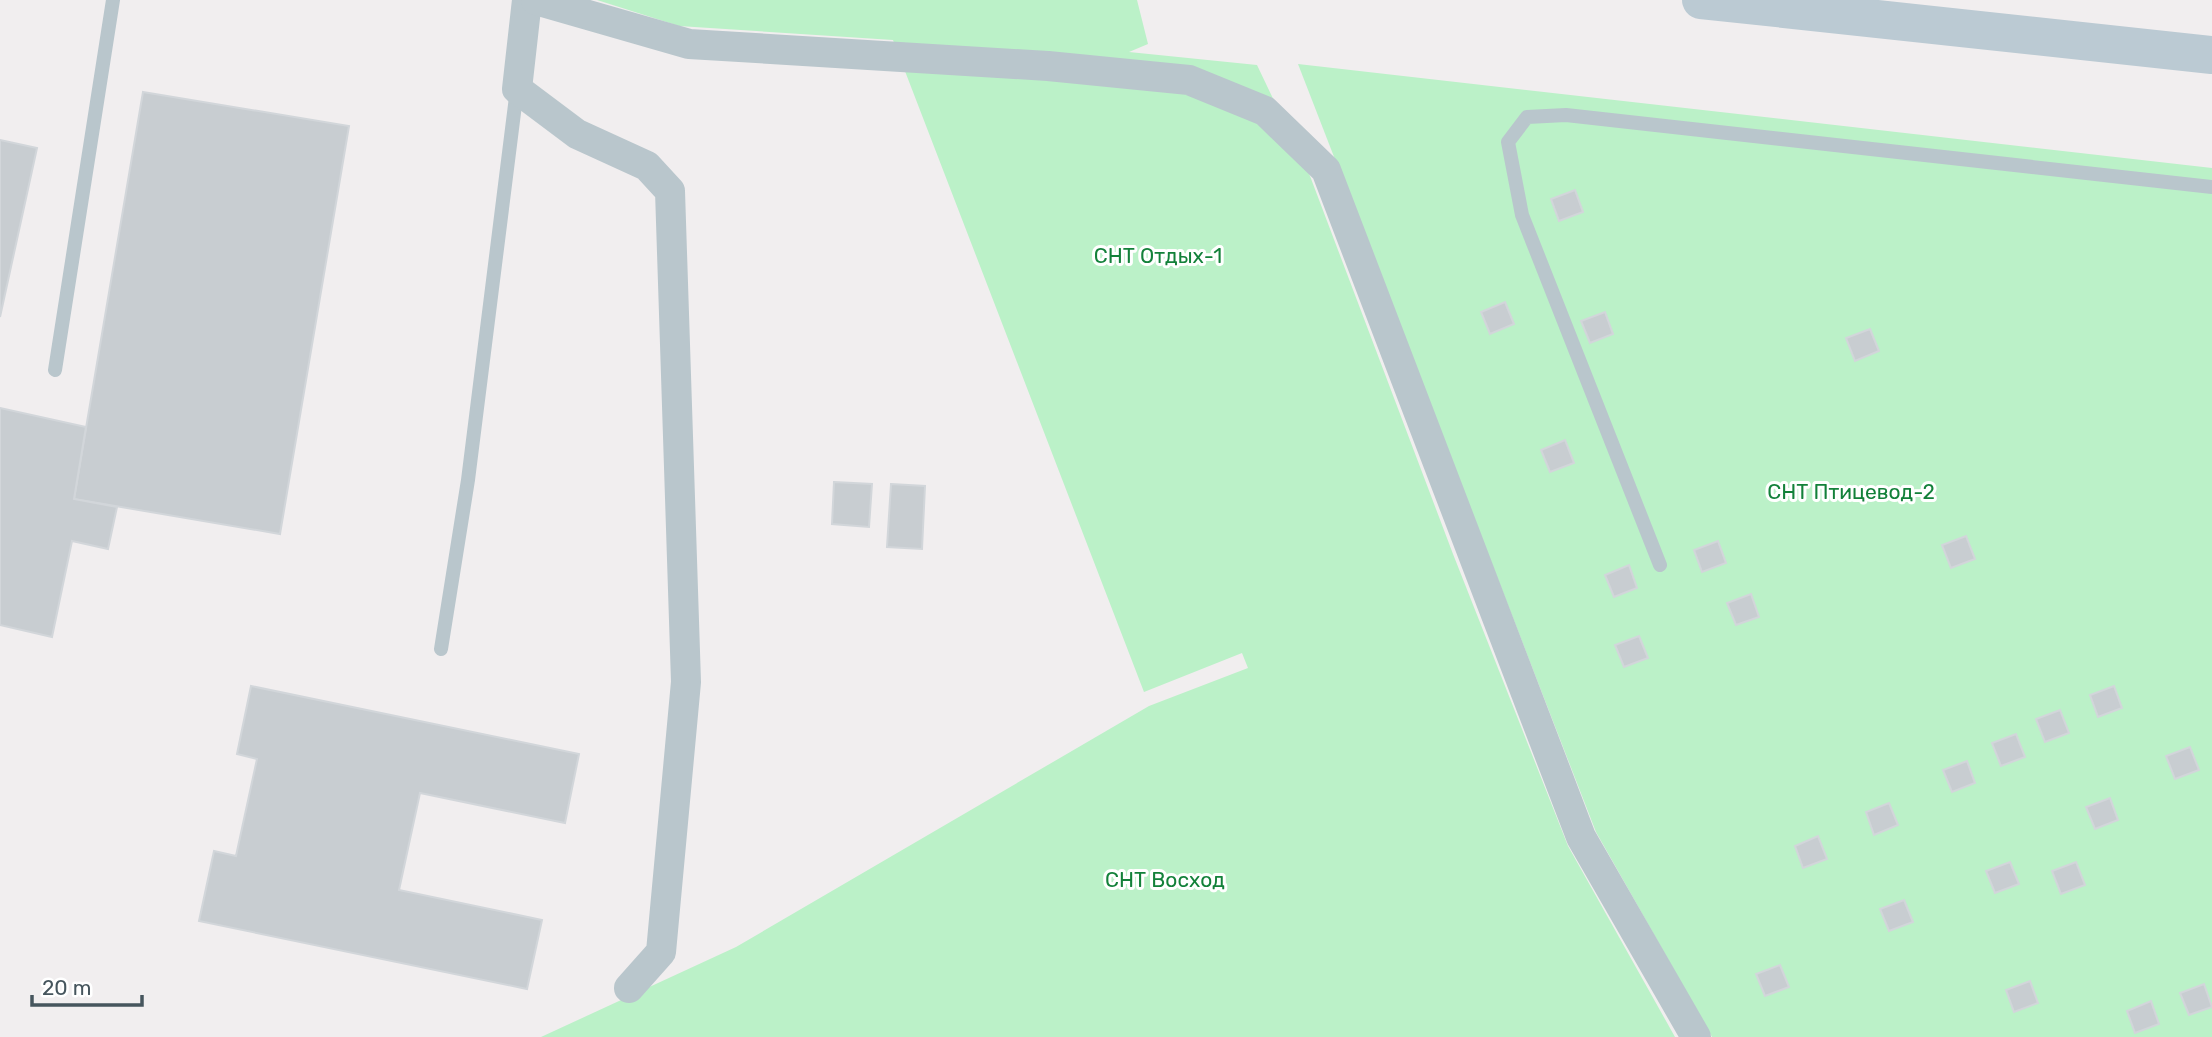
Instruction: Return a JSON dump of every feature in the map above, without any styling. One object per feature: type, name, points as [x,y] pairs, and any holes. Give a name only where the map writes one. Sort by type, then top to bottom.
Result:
[{"type":"main road","points":[[1701,0],[2212,55]]},
{"type":"street","points":[[527,0],[517,89],[577,134],[647,166],[670,191],[686,682],[662,952],[629,988]]},
{"type":"street","points":[[536,0],[689,44],[1048,66],[1189,80],[1265,111],[1326,170],[1581,837],[1696,1037]]},
{"type":"lane","points":[[55,370],[113,0]]},
{"type":"lane","points":[[441,649],[468,480],[517,89]]},
{"type":"lane","points":[[1660,565],[1522,215],[1507,142],[1527,117],[1566,115],[2212,187]]},
{"type":"green space","name":"СНТ Отдых-1","points":[[597,0],[1137,0],[1148,44],[1129,52],[1257,65],[1310,176],[1453,554],[1568,846],[1675,1037],[541,1037],[736,947],[1149,706],[1248,668],[1242,653],[1144,692],[893,40],[679,26]]},
{"type":"green space","name":"СНТ Птицевод-2","points":[[1298,64],[2212,168],[2212,1037],[1712,1037],[1596,832]]},
{"type":"building","points":[[143,92],[349,126],[280,534],[74,499]]},
{"type":"building","points":[[0,140],[37,148],[0,317]]},
{"type":"building","points":[[1575,190],[1583,212],[1559,221],[1551,199]]},
{"type":"building","points":[[1505,302],[1514,324],[1490,334],[1481,312]]},
{"type":"building","points":[[1605,312],[1613,334],[1590,343],[1581,321]]},
{"type":"building","points":[[1870,329],[1879,351],[1855,361],[1846,338]]},
{"type":"building","points":[[0,408],[86,427],[74,499],[117,507],[108,549],[72,541],[52,637],[0,625]]},
{"type":"building","points":[[1565,440],[1574,463],[1550,472],[1541,450]]},
{"type":"building","points":[[834,482],[872,484],[869,527],[832,524]]},
{"type":"building","points":[[891,484],[925,486],[922,549],[887,547]]},
{"type":"building","points":[[1966,536],[1975,559],[1951,568],[1942,545]]},
{"type":"building","points":[[1718,541],[1726,563],[1702,572],[1694,550]]},
{"type":"building","points":[[1629,565],[1637,588],[1614,597],[1605,575]]},
{"type":"building","points":[[1751,594],[1759,617],[1736,625],[1727,603]]},
{"type":"building","points":[[1639,636],[1648,658],[1624,667],[1615,645]]},
{"type":"building","points":[[251,686],[579,754],[565,823],[420,793],[399,890],[542,920],[527,989],[199,921],[214,851],[236,856],[257,759],[237,754]]},
{"type":"building","points":[[2114,686],[2122,708],[2098,717],[2090,695]]},
{"type":"building","points":[[2060,710],[2069,733],[2045,742],[2036,719]]},
{"type":"building","points":[[2016,734],[2025,757],[2001,766],[1992,743]]},
{"type":"building","points":[[2190,747],[2199,770],[2175,779],[2166,756]]},
{"type":"building","points":[[1967,761],[1975,783],[1952,792],[1943,770]]},
{"type":"building","points":[[2110,798],[2118,820],[2095,829],[2086,807]]},
{"type":"building","points":[[1889,803],[1898,825],[1874,835],[1866,812]]},
{"type":"building","points":[[1818,836],[1827,859],[1803,868],[1795,846]]},
{"type":"building","points":[[2010,862],[2019,884],[1995,893],[1986,871]]},
{"type":"building","points":[[2076,862],[2085,885],[2061,894],[2052,871]]},
{"type":"building","points":[[1904,900],[1913,922],[1889,931],[1880,909]]},
{"type":"building","points":[[1780,965],[1789,987],[1765,996],[1756,974]]},
{"type":"building","points":[[2030,981],[2038,1003],[2014,1012],[2006,990]]},
{"type":"building","points":[[2204,984],[2212,1007],[2189,1015],[2180,993]]},
{"type":"building","points":[[2151,1001],[2159,1024],[2135,1033],[2127,1011]]},
{"type":"park label","name":"СНТ Восход","points":[[1165,879]]}]
